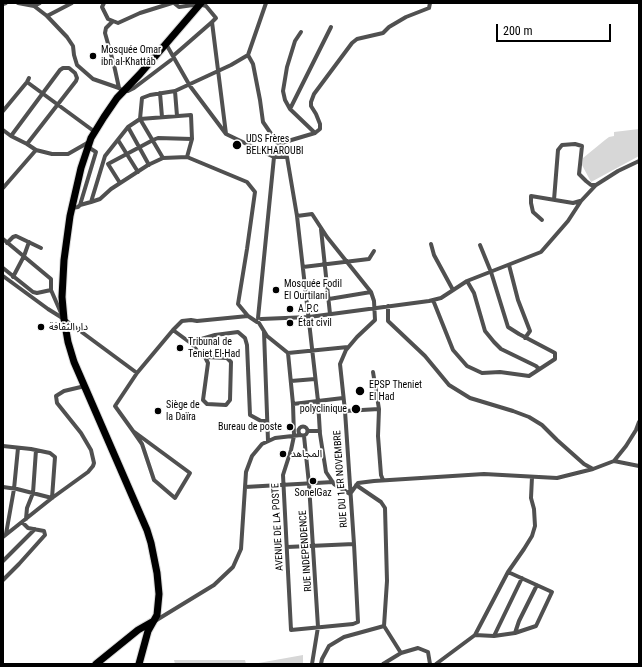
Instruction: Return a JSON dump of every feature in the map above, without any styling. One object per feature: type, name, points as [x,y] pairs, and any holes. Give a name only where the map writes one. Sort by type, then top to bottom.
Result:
[{"type":"main road","points":[[139,664],[148,631],[157,615],[159,594],[151,543],[147,530],[72,356],[64,319],[62,297],[64,260],[70,216],[81,168],[89,144],[95,132],[121,90],[140,74],[201,4]]},
{"type":"main road","points":[[96,664],[138,630],[152,622]]},
{"type":"street","points":[[18,3],[34,6],[47,16],[67,37],[73,46],[77,65],[93,79],[121,90],[128,91],[134,88],[172,58],[216,18],[206,6],[201,4],[179,7],[173,3],[140,13],[118,23],[108,18],[102,4]]},
{"type":"street","points":[[34,6],[40,3]]},
{"type":"street","points":[[47,16],[72,3]]},
{"type":"street","points":[[163,158],[140,119],[142,98],[150,95],[175,91],[219,71],[248,55],[266,3]]},
{"type":"street","points":[[278,144],[315,133],[320,129],[320,124],[311,106],[314,94],[357,38],[383,33],[389,27],[406,17],[430,8],[430,3]]},
{"type":"street","points":[[113,21],[106,28],[105,33],[121,90]]},
{"type":"street","points":[[212,22],[226,134]]},
{"type":"street","points":[[290,109],[331,27]]},
{"type":"street","points":[[301,32],[295,41],[287,67],[283,91],[290,109],[315,133]]},
{"type":"street","points":[[166,43],[172,58],[189,85],[226,134],[274,157],[287,157]]},
{"type":"street","points":[[248,55],[253,64],[263,122],[287,157],[297,216],[320,430],[326,472],[333,482],[350,494],[358,483],[383,480],[484,474],[557,478],[593,469],[614,460],[626,446],[639,422]]},
{"type":"street","points":[[11,136],[60,70],[62,68],[69,68],[75,73],[77,78],[76,82],[27,144]]},
{"type":"street","points":[[3,111],[28,80],[42,93],[95,132]]},
{"type":"street","points":[[175,91],[177,116]]},
{"type":"street","points":[[160,93],[162,117]]},
{"type":"street","points":[[92,202],[105,156],[128,127],[140,119],[191,115],[192,139],[187,157]]},
{"type":"street","points":[[128,127],[149,165]]},
{"type":"street","points":[[3,130],[36,150],[52,154],[68,154],[89,144],[96,152],[105,156]]},
{"type":"street","points":[[120,183],[108,164],[158,138],[192,139]]},
{"type":"street","points":[[118,140],[138,172]]},
{"type":"street","points":[[554,200],[558,150],[562,145],[574,144],[582,146],[578,174],[592,185],[596,185]]},
{"type":"street","points":[[3,188],[36,150]]},
{"type":"street","points":[[80,205],[96,152]]},
{"type":"street","points":[[72,208],[100,199],[120,183],[163,158],[187,157],[247,182],[255,192],[238,304],[248,316],[259,321],[308,317],[441,298],[467,281],[541,252],[568,221],[581,201],[596,185],[618,171],[639,161]]},
{"type":"street","points":[[274,157],[259,321],[268,336],[288,353],[348,347]]},
{"type":"street","points":[[542,220],[533,212],[531,196],[573,203],[581,201]]},
{"type":"street","points":[[297,216],[312,214],[327,238],[370,292],[374,301],[374,308]]},
{"type":"street","points":[[320,228],[330,314]]},
{"type":"street","points":[[7,243],[16,236],[41,248]]},
{"type":"street","points":[[3,239],[50,279],[51,290],[64,319]]},
{"type":"street","points":[[13,277],[24,256],[29,242]]},
{"type":"street","points":[[431,244],[434,255],[453,290]]},
{"type":"street","points":[[433,300],[453,350],[467,366],[482,373],[500,372],[528,376],[555,360],[555,353],[525,338],[508,327],[491,272],[480,245]]},
{"type":"street","points":[[303,267],[369,259],[374,251]]},
{"type":"street","points":[[509,265],[518,300],[530,331],[525,338]]},
{"type":"street","points":[[3,268],[33,292],[37,293],[51,290]]},
{"type":"street","points":[[3,276],[137,373]]},
{"type":"street","points":[[467,281],[474,293],[485,331],[501,349],[536,366],[539,369]]},
{"type":"street","points":[[329,299],[370,292]]},
{"type":"street","points":[[388,306],[388,321],[425,356],[449,385],[470,398],[530,417],[542,425],[584,464],[593,469]]},
{"type":"street","name":"RUE DU 1 ER NOVEMBRE","points":[[358,622],[345,411],[340,364],[348,347],[374,320],[374,308]]},
{"type":"street","points":[[133,431],[190,473],[175,498],[154,480],[142,444],[115,406],[137,373],[182,321],[248,316]]},
{"type":"street","points":[[173,330],[191,344],[201,356],[227,358],[231,362],[230,400],[226,405],[207,404],[204,400],[208,363],[205,357]]},
{"type":"street","points":[[264,331],[268,441]]},
{"type":"street","points":[[191,344],[198,340],[215,335],[238,332],[245,338],[247,346],[250,415],[261,421],[267,421]]},
{"type":"street","name":"AVENUE DE LA POSTE","points":[[288,353],[293,404],[294,436],[283,476],[283,485],[291,630],[353,624],[358,622]]},
{"type":"street","points":[[373,372],[379,409],[379,444],[381,475],[383,480]]},
{"type":"street","points":[[291,381],[315,379]]},
{"type":"street","points":[[4,536],[88,472],[93,466],[94,463],[91,450],[81,433],[57,403],[56,396],[64,391],[84,386]]},
{"type":"street","points":[[293,404],[343,398]]},
{"type":"street","points":[[345,411],[379,409]]},
{"type":"street","points":[[302,435],[299,432],[300,428],[307,428],[308,431]]},
{"type":"street","points":[[152,622],[214,585],[233,567],[241,549],[246,472],[252,456],[262,444],[275,438],[302,435],[307,434],[308,431],[320,430]]},
{"type":"street","name":"RUE INDEPENDENCE","points":[[302,435],[309,484],[318,627],[312,664]]},
{"type":"street","points":[[3,446],[36,450],[50,453],[55,457],[52,498]]},
{"type":"street","points":[[4,536],[14,488],[18,448]]},
{"type":"street","points":[[3,580],[45,535],[44,531],[28,528],[24,520],[27,508],[34,493],[36,450]]},
{"type":"street","points":[[614,460],[639,466]]},
{"type":"street","points":[[436,664],[475,635],[508,572],[532,536],[534,526],[534,509],[531,498],[532,477]]},
{"type":"street","points":[[245,487],[333,482]]},
{"type":"street","points":[[356,485],[382,502],[385,508],[387,581],[384,626],[401,653]]},
{"type":"street","points":[[3,487],[14,488],[52,498]]},
{"type":"street","points":[[3,561],[35,529]]},
{"type":"street","points":[[287,547],[354,544]]},
{"type":"street","points":[[475,635],[494,636],[515,633],[536,626],[552,592],[508,572]]},
{"type":"street","points":[[494,636],[522,578]]},
{"type":"street","points":[[515,633],[519,620],[537,585]]},
{"type":"street","points":[[321,664],[322,658],[329,646],[344,636],[384,626]]},
{"type":"street","points":[[383,664],[401,653],[418,648],[428,652],[430,664]]},
{"type":"shaded area","points":[[639,129],[639,156],[591,182],[582,165],[583,158],[609,137],[614,136],[614,132]]},
{"type":"shaded area","points":[[303,655],[303,664],[253,664]]},
{"type":"shaded area","points":[[174,660],[245,660],[246,664],[175,664]]},
{"type":"place","name":"Mosquée Omar ibn al-Khattâb","points":[[93,56]]},
{"type":"place","name":"UDS Frères BELKHAROUBI","points":[[237,145]]},
{"type":"place","name":"Mosquée Fodil El Ourtilani","points":[[276,290]]},
{"type":"place","name":"A.P.C","points":[[290,309]]},
{"type":"place","name":"État civil","points":[[290,323]]},
{"type":"place","name":"دار الثقافة","points":[[41,327]]},
{"type":"place","name":"Tribunal de Teniet El-Had","points":[[180,348]]},
{"type":"place","name":"EPSP Theniet El Had","points":[[360,391]]},
{"type":"place","name":"polyclinique","points":[[356,409]]},
{"type":"place","name":"Siège de la Daïra","points":[[158,411]]},
{"type":"place","name":"Bureau de poste","points":[[290,427]]},
{"type":"place","name":"المجاهد","points":[[283,454]]},
{"type":"place","name":"SonelGaz","points":[[313,481]]}]
